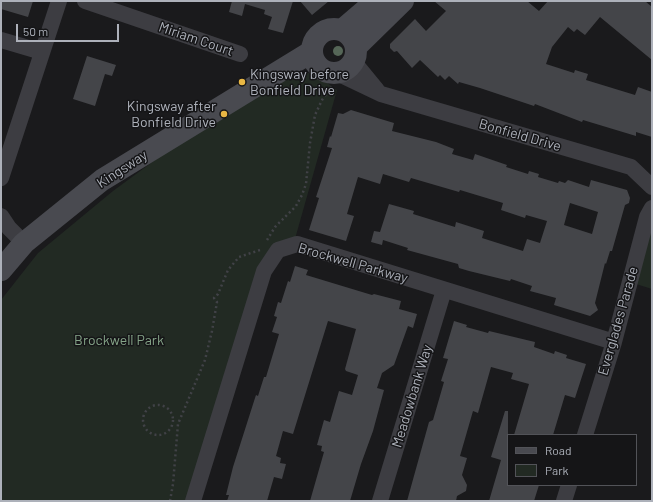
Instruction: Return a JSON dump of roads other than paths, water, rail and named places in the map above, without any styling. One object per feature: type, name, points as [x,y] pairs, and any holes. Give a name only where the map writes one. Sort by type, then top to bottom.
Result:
[{"type":"main road","points":[[342,30],[376,1]]},
{"type":"main road","name":"Kingsway","points":[[1,270],[24,243],[102,180],[257,85],[296,78],[335,64],[404,1]]},
{"type":"main road","points":[[331,29],[342,30],[353,40],[335,64],[314,41],[321,33],[331,29]]},
{"type":"street","points":[[1,178],[59,1]]},
{"type":"street","name":"Miriam Court","points":[[85,1],[240,54]]},
{"type":"street","points":[[1,40],[42,52]]},
{"type":"street","name":"Bonfield Drive","points":[[335,64],[381,94],[631,167],[652,187]]},
{"type":"street","name":"Everglades Parade","points":[[585,434],[614,342],[647,217],[652,208]]},
{"type":"street","points":[[1,216],[9,228],[24,243]]},
{"type":"street","name":"Brockwell Parkway","points":[[193,501],[264,271],[278,250],[297,244],[614,342]]},
{"type":"street","name":"Meadowbank Way","points":[[380,501],[444,290]]},
{"type":"street","points":[[564,501],[569,486]]},
{"type":"place","name":"Kingsway before Bonfield Drive","points":[[242,82]]},
{"type":"place","name":"Kingsway after Bonfield Drive","points":[[224,114]]},
{"type":"park label","name":"Brockwell Park","points":[[119,340]]}]
